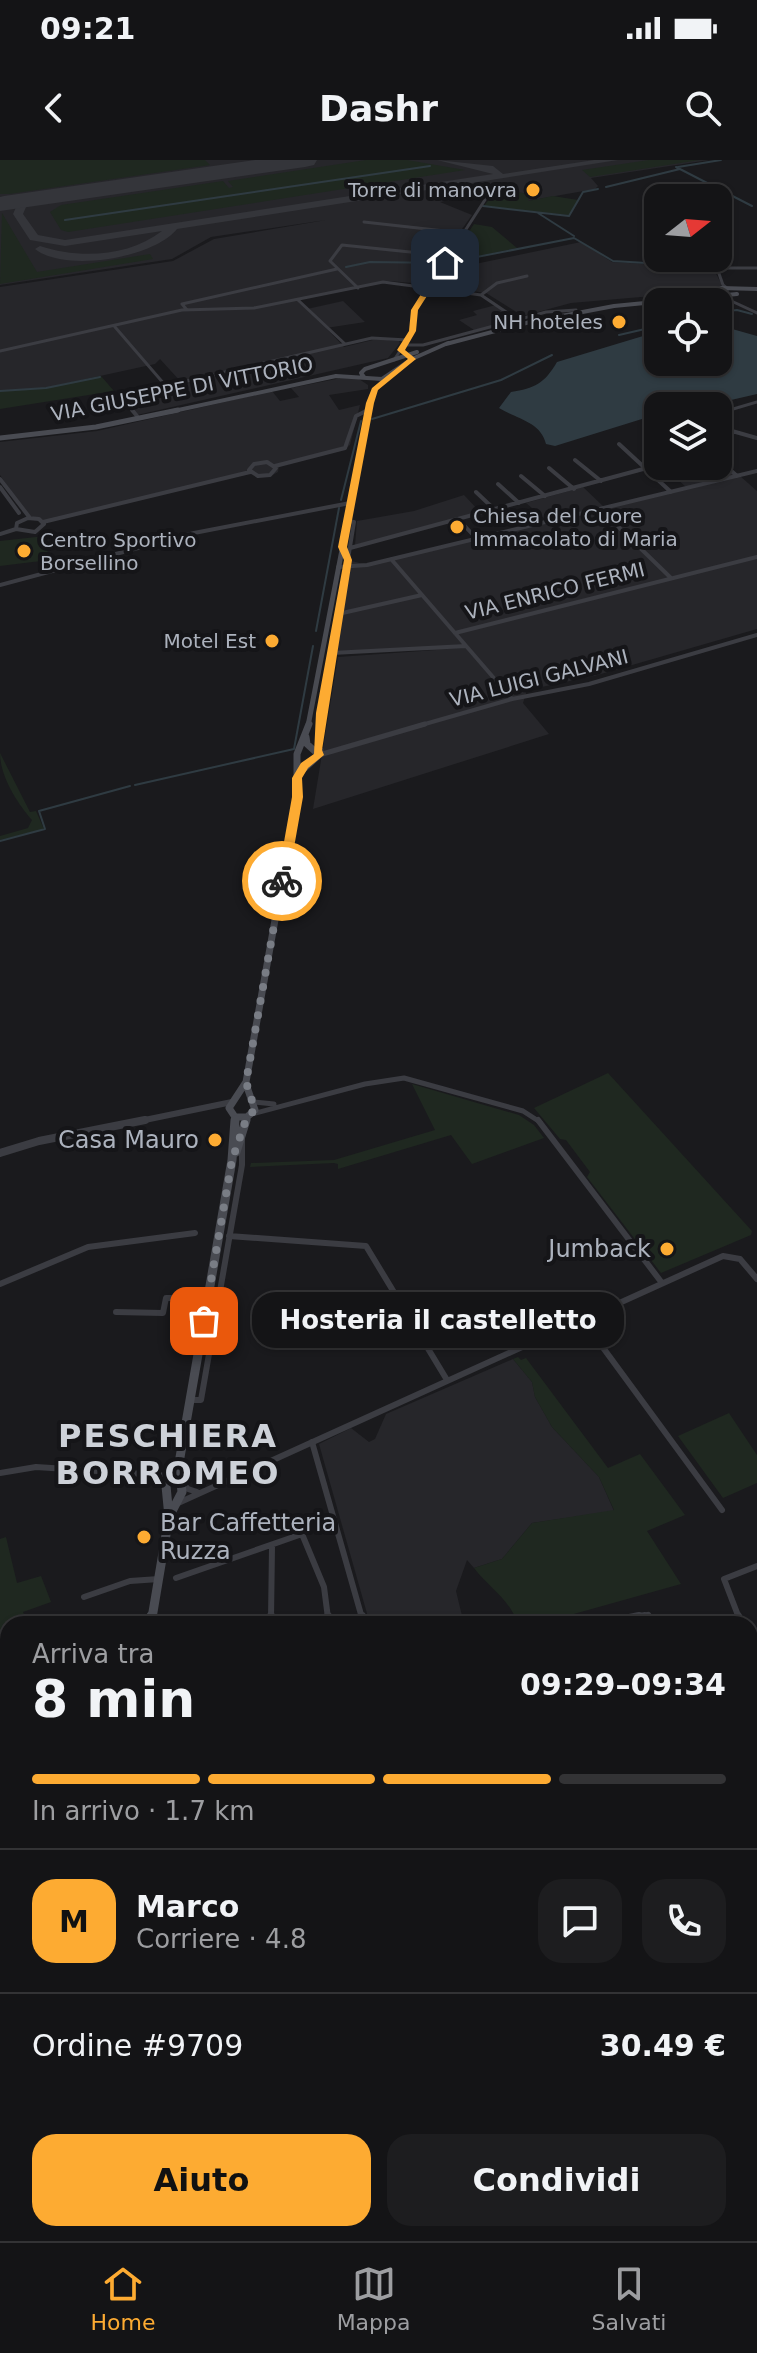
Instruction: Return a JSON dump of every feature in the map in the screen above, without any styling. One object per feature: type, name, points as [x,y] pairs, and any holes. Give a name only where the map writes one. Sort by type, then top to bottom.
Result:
[{"type":"main road","points":[[732,292],[754,290]]},
{"type":"main road","points":[[316,751],[306,742],[308,728],[338,567],[346,547],[350,503],[368,410],[375,389],[410,357],[512,321],[644,302]]},
{"type":"main road","name":"VIA GIUSEPPE DI VITTORIO","points":[[0,437],[70,429],[137,416],[410,357]]},
{"type":"main road","points":[[375,389],[361,373],[370,367],[386,369],[388,376]]},
{"type":"main road","name":"VIA GIUSEPPE DI VITTORIO","points":[[0,437],[96,427],[336,376],[379,380],[388,376]]},
{"type":"main road","points":[[169,1517],[178,1503],[182,1480],[179,1463],[232,1160],[233,1115],[229,1108],[246,1082],[297,797],[299,754],[308,728]]},
{"type":"main road","points":[[299,754],[316,751]]},
{"type":"main road","points":[[296,782],[316,751]]},
{"type":"main road","points":[[299,754],[307,763]]},
{"type":"main road","points":[[232,1160],[250,1115],[252,1101],[246,1082]]},
{"type":"main road","points":[[235,1100],[252,1101]]},
{"type":"main road","points":[[233,1115],[250,1115]]},
{"type":"main road","points":[[152,1616],[169,1517],[166,1502],[169,1476],[179,1463]]},
{"type":"street","points":[[394,360],[412,331],[414,310],[490,192]]},
{"type":"street","points":[[364,222],[463,233]]},
{"type":"street","points":[[358,288],[330,259],[341,245],[449,256]]},
{"type":"street","points":[[729,288],[719,267],[757,268]]},
{"type":"street","points":[[187,310],[182,304],[337,269]]},
{"type":"street","points":[[481,295],[497,283],[527,276]]},
{"type":"street","points":[[0,351],[187,310],[248,308],[386,282],[481,295],[512,321]]},
{"type":"street","points":[[732,293],[757,313]]},
{"type":"street","points":[[298,300],[345,344]]},
{"type":"street","points":[[137,416],[121,397],[125,394],[345,344],[379,338],[423,345],[551,311],[576,310]]},
{"type":"street","points":[[115,327],[165,385]]},
{"type":"street","points":[[401,350],[410,357]]},
{"type":"street","points":[[732,409],[757,402]]},
{"type":"street","points":[[250,472],[249,467],[257,463],[275,466],[345,448],[356,416],[368,410]]},
{"type":"street","points":[[733,431],[757,438]]},
{"type":"street","points":[[619,444],[644,467]]},
{"type":"street","points":[[575,460],[601,481]]},
{"type":"street","points":[[0,479],[24,514],[43,522],[250,472],[258,476],[270,475],[275,472],[275,466]]},
{"type":"street","points":[[549,468],[574,489]]},
{"type":"street","points":[[316,751],[347,567],[346,547],[398,537],[644,470]]},
{"type":"street","points":[[338,567],[367,565],[757,471]]},
{"type":"street","points":[[732,472],[737,476]]},
{"type":"street","points":[[521,476],[545,496]]},
{"type":"street","points":[[658,480],[671,492]]},
{"type":"street","points":[[498,484],[519,503]]},
{"type":"street","points":[[0,487],[20,515],[16,529]]},
{"type":"street","points":[[476,492],[495,510]]},
{"type":"street","points":[[0,585],[205,530],[350,503]]},
{"type":"street","points":[[600,509],[671,578]]},
{"type":"street","points":[[20,521],[30,518]]},
{"type":"street","points":[[459,520],[476,538]]},
{"type":"street","points":[[0,534],[16,529],[35,532],[42,529],[43,522]]},
{"type":"street","name":"VIA ENRICO FERMI","points":[[455,633],[757,557]]},
{"type":"street","points":[[391,559],[512,699]]},
{"type":"street","points":[[348,560],[367,565]]},
{"type":"street","points":[[338,614],[422,595]]},
{"type":"street","name":"VIA LUIGI GALVANI","points":[[316,751],[328,751],[512,699],[589,684],[757,635]]},
{"type":"street","points":[[332,653],[466,646]]},
{"type":"street","points":[[250,1115],[285,1103],[404,1078],[532,1115],[540,1121],[662,1283]]},
{"type":"street","points":[[0,1153],[44,1140],[209,1109],[235,1100]]},
{"type":"street","points":[[252,1101],[285,1103]]},
{"type":"street","points":[[209,1109],[233,1115]]},
{"type":"street","points":[[190,1400],[201,1400],[242,1165],[242,1138]]},
{"type":"street","points":[[0,1284],[88,1247],[195,1233]]},
{"type":"street","points":[[229,1236],[358,1243],[366,1246],[447,1380]]},
{"type":"street","points":[[166,1502],[171,1505],[178,1503],[723,1256],[737,1257],[757,1279]]},
{"type":"street","points":[[116,1312],[163,1313],[166,1298],[208,1298]]},
{"type":"street","points":[[582,1319],[722,1510]]},
{"type":"street","points":[[312,1442],[362,1616]]},
{"type":"street","points":[[0,1473],[36,1467],[169,1476],[182,1480],[188,1489],[201,1492]]},
{"type":"street","points":[[176,1578],[302,1534],[325,1592],[328,1616]]},
{"type":"street","points":[[271,1616],[272,1547]]},
{"type":"street","points":[[738,1616],[724,1578],[757,1566]]},
{"type":"street","points":[[84,1597],[130,1581],[159,1579]]},
{"type":"shaded area","points":[[0,160],[709,160],[591,178],[598,186],[595,189],[527,201],[530,194],[498,190],[440,202],[472,215],[423,284],[389,281],[297,300],[307,309],[343,301],[365,322],[326,328],[344,347],[377,339],[399,341],[388,358],[137,415],[123,397],[181,382],[160,359],[155,364],[45,388],[0,391],[0,287],[173,261],[214,239],[326,220],[211,237],[172,259],[0,285]]},
{"type":"shaded area","points":[[0,160],[205,160],[210,165],[0,194]]},
{"type":"shaded area","points":[[366,160],[407,160],[465,170],[68,232],[61,230],[50,212],[61,205],[223,181],[229,188],[233,187],[228,181]]},
{"type":"shaded area","points":[[649,160],[700,160],[590,177],[582,170]]},
{"type":"shaded area","points":[[496,190],[531,194],[528,201],[553,196],[578,200],[569,215],[484,206]]},
{"type":"shaded area","points":[[2,213],[37,272],[150,254],[153,259],[0,284]]},
{"type":"shaded area","points":[[474,224],[492,227],[517,248],[448,262]]},
{"type":"shaded area","points":[[581,242],[612,262],[644,264],[644,272],[715,272],[722,285],[716,288],[644,288],[644,297],[571,303],[523,316],[486,293],[437,286],[446,270]]},
{"type":"shaded area","points":[[496,305],[522,323],[474,330],[459,320],[477,315],[473,311]]},
{"type":"shaded area","points":[[732,329],[757,336],[757,394],[732,400],[732,392],[644,392],[644,418],[555,446],[546,444],[534,426],[499,408],[511,392],[533,387],[543,380],[557,362],[644,336],[644,376],[732,376]]},
{"type":"shaded area","points":[[101,376],[114,391],[0,409],[0,391],[45,388]]},
{"type":"shaded area","points":[[341,378],[359,379],[368,385],[368,389],[329,395],[339,410],[360,405],[350,445],[345,449],[279,466],[278,472],[271,476],[248,474],[47,522],[27,515],[0,475],[0,442],[97,431],[272,391],[280,401],[299,397],[291,388]]},
{"type":"shaded area","points":[[740,476],[757,491],[757,629],[594,676],[527,690],[523,703],[549,734],[313,809],[338,657],[436,650],[336,651],[337,620],[348,560],[367,565]]},
{"type":"shaded area","points":[[678,480],[717,480],[686,487]]},
{"type":"shaded area","points":[[583,487],[604,507],[546,520],[526,503]]},
{"type":"shaded area","points":[[464,495],[481,513],[355,545],[357,521],[414,511]]},
{"type":"shaded area","name":"Centro Sportivo Borsellino","points":[[45,536],[49,560],[0,566],[0,541]]},
{"type":"shaded area","points":[[0,753],[30,812],[36,811],[44,829],[0,840],[0,836],[28,828],[32,820],[10,789]]},
{"type":"shaded area","points":[[608,1073],[752,1231],[751,1235],[661,1273],[587,1177],[590,1172],[566,1140],[560,1139],[534,1108]]},
{"type":"shaded area","points":[[412,1084],[519,1115],[534,1125],[544,1138],[472,1164],[451,1135],[338,1169],[338,1164],[334,1163],[250,1167],[251,1163],[334,1160],[435,1130]]},
{"type":"shaded area","points":[[526,1358],[608,1468],[640,1454],[685,1515],[647,1531],[681,1584],[567,1616],[514,1616],[474,1568],[502,1559],[532,1523],[614,1510],[599,1477],[552,1427],[535,1397],[532,1382],[513,1359]]},
{"type":"shaded area","points":[[513,1359],[532,1382],[535,1397],[552,1427],[599,1477],[614,1511],[532,1523],[502,1559],[474,1568],[467,1560],[456,1591],[462,1616],[368,1616],[319,1444],[351,1428],[369,1442],[375,1439],[386,1414]]},
{"type":"shaded area","points":[[729,1413],[757,1455],[757,1483],[723,1498],[678,1436]]},
{"type":"shaded area","points":[[6,1537],[17,1583],[41,1576],[51,1602],[23,1612],[25,1616],[0,1616],[0,1539]]},
{"type":"waterway","points":[[678,167],[721,160]]},
{"type":"waterway","points":[[65,220],[430,166]]},
{"type":"waterway","points":[[676,167],[680,169]]},
{"type":"waterway","points":[[606,187],[680,169]]},
{"type":"waterway","points":[[680,169],[752,206]]},
{"type":"waterway","points":[[483,206],[569,216],[583,192],[598,189]]},
{"type":"waterway","points":[[538,213],[574,236]]},
{"type":"waterway","points":[[346,267],[370,262],[446,263],[574,238],[613,261],[644,263]]},
{"type":"waterway","points":[[732,311],[752,314]]},
{"type":"waterway","points":[[619,335],[644,329]]},
{"type":"waterway","points":[[372,419],[501,380],[552,355]]},
{"type":"waterway","points":[[0,391],[46,388],[100,377]]},
{"type":"waterway","points":[[341,500],[361,421]]},
{"type":"waterway","points":[[316,631],[339,508]]},
{"type":"waterway","points":[[135,785],[294,749],[313,646]]},
{"type":"waterway","points":[[0,841],[45,829],[39,811],[130,786]]},
{"type":"taxiway","points":[[442,160],[493,169],[499,173],[496,177]]},
{"type":"taxiway","points":[[45,198],[22,205],[18,214],[34,238],[65,243],[613,160]]},
{"type":"taxiway","points":[[40,249],[62,256],[112,254],[141,248],[172,230]]},
{"type":"runway","points":[[4,204],[305,160]]},
{"type":"way so far","points":[[204,1321],[232,1160],[247,1117],[255,1110],[246,1082],[282,881]]},
{"type":"place","name":"Torre di manovra","points":[[533,190]]},
{"type":"place","name":"NH hoteles","points":[[619,322]]},
{"type":"place","name":"Chiesa del Cuore Immacolato di Maria","points":[[457,527]]},
{"type":"place","name":"Centro Sportivo Borsellino","points":[[24,551]]},
{"type":"place","name":"Motel Est","points":[[272,641]]},
{"type":"place","name":"Casa Mauro","points":[[215,1140]]},
{"type":"place","name":"Jumback","points":[[667,1249]]},
{"type":"place","name":"Hosteria il castelletto","points":[[204,1321]]},
{"type":"place","name":"Bar Caffetteria Ruzza","points":[[144,1537]]},
{"type":"district","name":"PESCHIERA BORROMEO","points":[[168,1454]]},
{"type":"route","points":[[282,881],[298,791],[297,778],[304,766],[319,755],[321,713],[348,560],[342,547],[370,403],[375,389],[413,358],[401,350],[412,331],[414,310],[445,263]]}]
